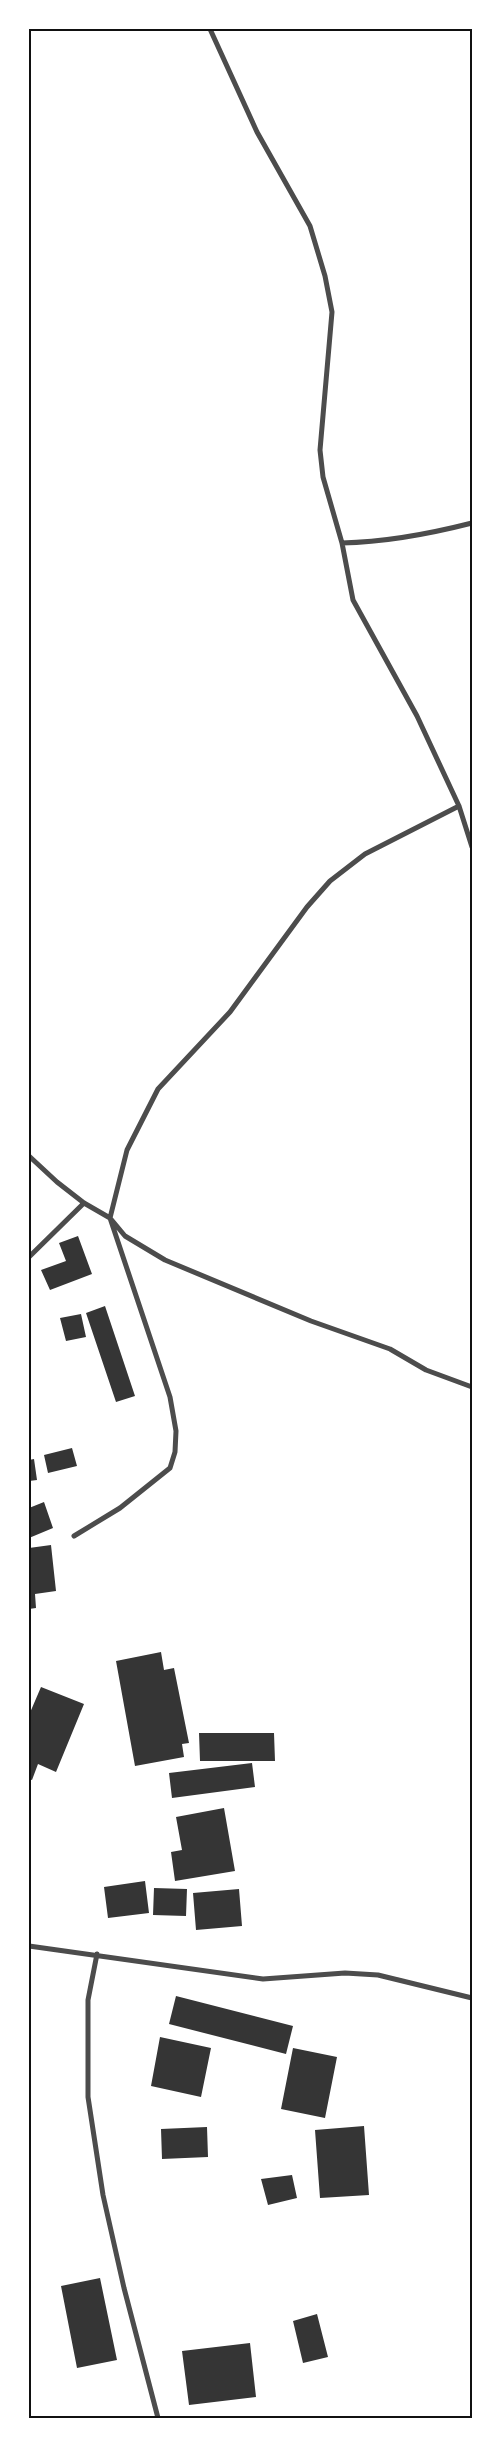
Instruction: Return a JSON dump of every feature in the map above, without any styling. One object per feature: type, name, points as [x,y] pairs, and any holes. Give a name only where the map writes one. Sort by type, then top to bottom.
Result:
[{"type":"street","points":[[210,29],[257,132],[310,226],[325,276],[332,312],[320,450],[324,477],[342,544],[353,600],[418,716],[459,806],[472,847]]},
{"type":"street","points":[[342,544],[380,542],[429,534],[472,523]]},
{"type":"street","points":[[74,1536],[120,1508],[170,1468],[175,1452],[176,1431],[170,1397],[110,1218],[127,1150],[158,1089],[230,1012],[307,907],[330,882],[365,854],[459,806]]},
{"type":"street","points":[[29,1156],[57,1182],[84,1203],[110,1218],[125,1236],[185,1270],[311,1321],[390,1349],[426,1370],[472,1387]]},
{"type":"street","points":[[29,1258],[84,1203]]},
{"type":"street","points":[[29,1946],[97,1954],[263,1980],[345,1973],[378,1974],[472,1998]]},
{"type":"street","points":[[97,1954],[88,2000],[88,2097],[107,2214],[158,2418]]},
{"type":"building","points":[[78,1236],[92,1274],[50,1290],[41,1270],[66,1261],[59,1243]]},
{"type":"building","points":[[105,1306],[135,1396],[116,1402],[86,1313]]},
{"type":"building","points":[[81,1314],[86,1337],[66,1341],[60,1318]]},
{"type":"building","points":[[72,1448],[77,1466],[48,1473],[44,1455]]},
{"type":"building","points":[[34,1459],[37,1480],[29,1481],[29,1460]]},
{"type":"building","points":[[44,1502],[53,1528],[29,1538],[29,1508]]},
{"type":"building","points":[[51,1545],[56,1591],[35,1594],[36,1608],[29,1609],[29,1548]]},
{"type":"building","points":[[161,1652],[164,1670],[174,1668],[189,1743],[182,1744],[184,1757],[135,1766],[116,1661]]},
{"type":"building","points":[[41,1687],[84,1704],[56,1772],[38,1764],[32,1780],[29,1779],[29,1715]]},
{"type":"building","points":[[199,1733],[274,1733],[275,1761],[200,1761]]},
{"type":"building","points":[[252,1763],[255,1787],[172,1798],[169,1773]]},
{"type":"building","points":[[224,1808],[235,1871],[175,1881],[171,1852],[182,1850],[176,1817]]},
{"type":"building","points":[[145,1881],[149,1913],[108,1918],[104,1887]]},
{"type":"building","points":[[154,1888],[187,1889],[186,1916],[153,1915]]},
{"type":"building","points":[[239,1889],[242,1926],[196,1930],[193,1893]]},
{"type":"building","points":[[176,1996],[293,2026],[286,2054],[169,2024]]},
{"type":"building","points":[[160,2037],[211,2048],[201,2097],[151,2086]]},
{"type":"building","points":[[293,2048],[337,2057],[325,2118],[281,2109]]},
{"type":"building","points":[[364,2126],[369,2195],[320,2198],[315,2130]]},
{"type":"building","points":[[207,2127],[208,2157],[162,2159],[161,2129]]},
{"type":"building","points":[[292,2175],[297,2198],[268,2205],[261,2179]]},
{"type":"building","points":[[100,2278],[117,2360],[77,2368],[61,2286]]},
{"type":"building","points":[[317,2314],[328,2357],[303,2363],[293,2321]]},
{"type":"building","points":[[250,2343],[256,2397],[189,2405],[182,2351]]}]
